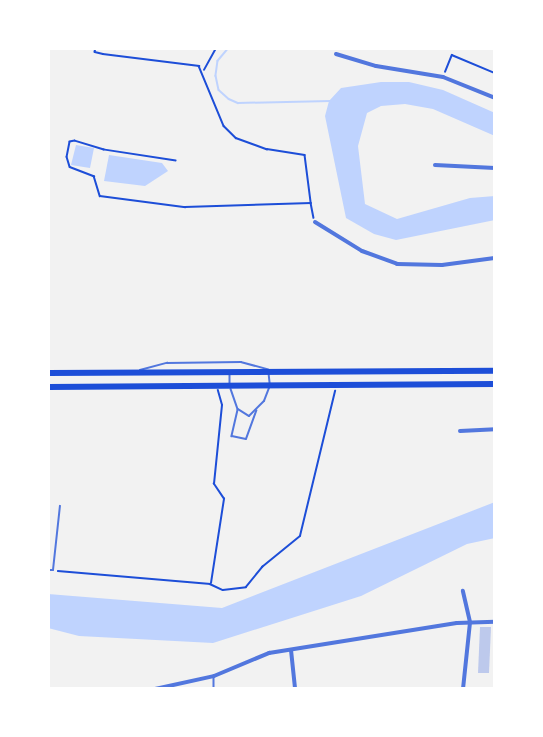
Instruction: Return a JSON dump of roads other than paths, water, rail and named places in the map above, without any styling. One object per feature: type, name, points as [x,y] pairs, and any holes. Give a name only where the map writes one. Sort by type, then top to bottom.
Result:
[{"type":"main road","points":[[48,373],[495,371]]},
{"type":"main road","points":[[408,372],[408,384]]},
{"type":"main road","points":[[200,373],[200,388]]},
{"type":"main road","points":[[48,387],[217,388],[495,384]]},
{"type":"street","points":[[336,54],[376,66],[442,77],[495,98]]},
{"type":"street","points":[[435,165],[495,168]]},
{"type":"street","points":[[315,222],[362,251],[397,264],[442,265],[495,258]]},
{"type":"street","points":[[460,432],[495,429]]},
{"type":"street","points":[[463,591],[470,622],[464,688]]},
{"type":"street","points":[[155,689],[214,676],[260,656],[470,622],[495,622]]},
{"type":"street","points":[[291,650],[295,689]]},
{"type":"lane","points":[[130,373],[167,363],[241,362],[278,372]]},
{"type":"lane","points":[[230,373],[230,387],[238,409],[232,436],[246,439],[256,411],[270,386],[269,372]]},
{"type":"lane","points":[[238,409],[249,416],[256,411]]},
{"type":"lane","points":[[48,570],[53,570],[60,506]]},
{"type":"lane","points":[[214,676],[214,689]]},
{"type":"water","points":[[381,82],[409,82],[443,90],[495,113],[495,136],[433,109],[405,104],[381,106],[367,113],[358,146],[365,204],[397,219],[470,198],[495,196],[495,220],[396,240],[374,234],[346,218],[325,116],[329,101],[341,88]]},
{"type":"water","points":[[76,145],[94,148],[90,168],[71,165]]},
{"type":"water","points":[[109,155],[162,163],[168,171],[145,186],[104,181]]},
{"type":"water","points":[[495,502],[495,538],[467,544],[361,596],[213,643],[79,636],[48,628],[48,594],[222,608]]},
{"type":"waterway","points":[[229,48],[218,61],[216,76],[219,90],[229,99],[238,103],[330,101]]}]
